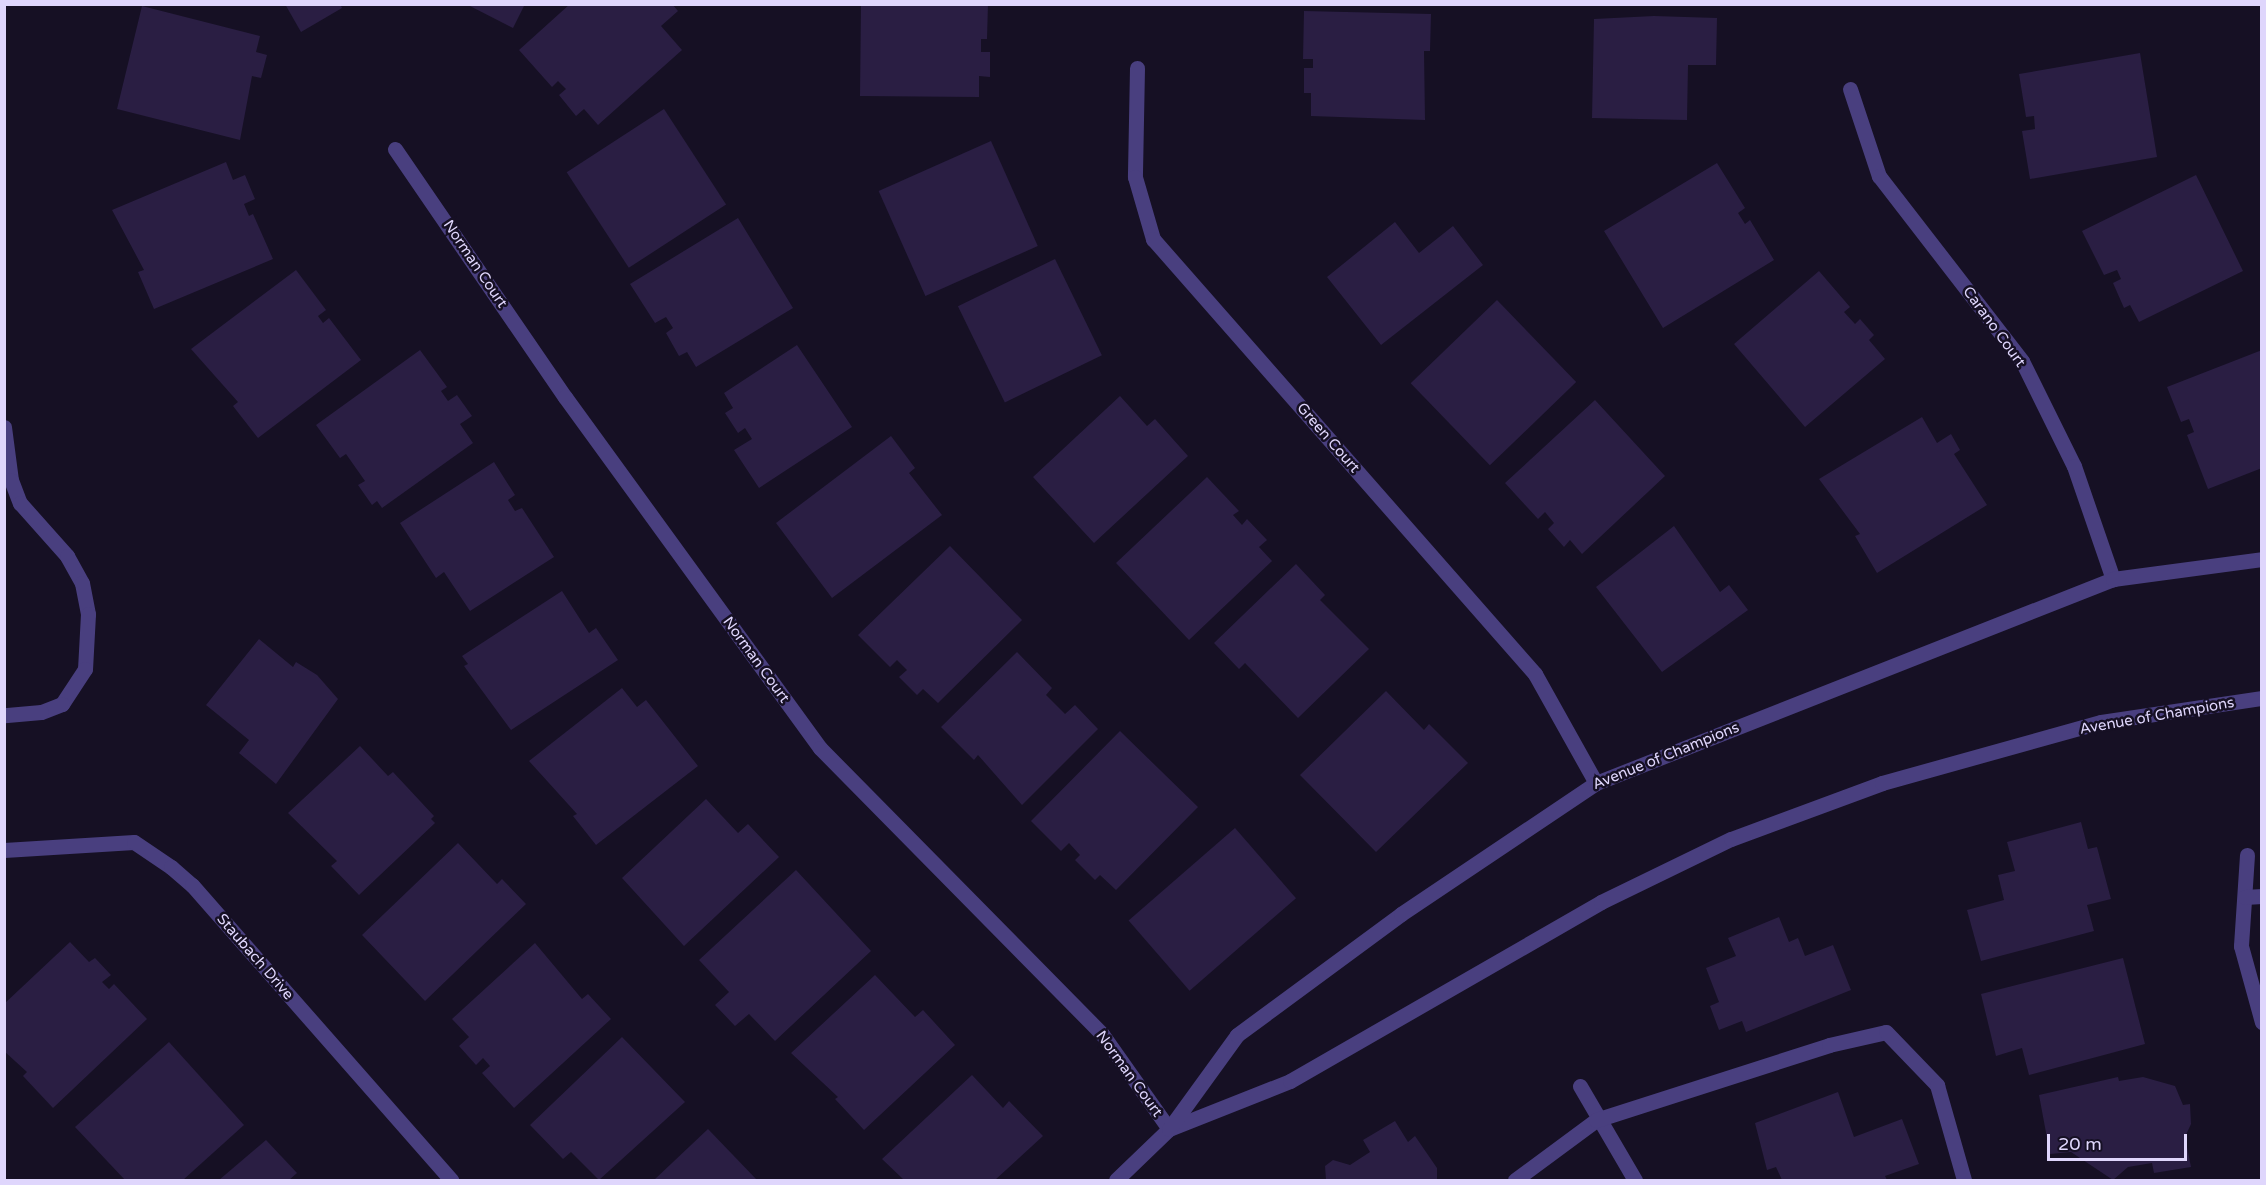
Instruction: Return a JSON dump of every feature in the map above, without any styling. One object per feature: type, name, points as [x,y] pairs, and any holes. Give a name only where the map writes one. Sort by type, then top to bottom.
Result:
[{"type":"street","name":"Green Court","points":[[1137,68],[1135,177],[1153,239],[1535,674],[1596,783]]},
{"type":"street","name":"Carano Court","points":[[1850,89],[1879,176],[2022,361],[2074,466],[2113,579]]},
{"type":"street","name":"Norman Court","points":[[395,149],[565,397],[820,748],[1102,1034],[1169,1129]]},
{"type":"street","points":[[4,428],[11,480],[20,503],[67,556],[82,583],[88,614],[85,669],[62,704],[40,712],[4,714]]},
{"type":"street","name":"Avenue of Champions","points":[[1116,1180],[1169,1129],[1237,1035],[1401,914],[1596,783],[2113,579],[2262,559]]},
{"type":"street","name":"Avenue of Champions","points":[[1169,1129],[1290,1081],[1602,902],[1731,839],[1882,783],[2101,722],[2262,698]]},
{"type":"street","name":"Staubach Drive","points":[[4,850],[134,842],[171,867],[192,885],[451,1180]]},
{"type":"street","points":[[2247,855],[2241,946],[2262,1022]]},
{"type":"street","points":[[2245,897],[2262,896]]},
{"type":"street","points":[[1515,1180],[1596,1119],[1829,1045],[1886,1032],[1937,1085],[1964,1180]]},
{"type":"street","points":[[1580,1086],[1596,1119],[1635,1180]]},
{"type":"building","points":[[285,4],[340,4],[342,8],[301,32]]},
{"type":"building","points":[[466,4],[525,4],[513,28]]},
{"type":"building","points":[[570,4],[672,4],[678,11],[661,26],[682,50],[598,125],[584,109],[576,116],[559,95],[566,89],[558,81],[552,87],[519,50]]},
{"type":"building","points":[[861,4],[988,4],[987,39],[981,39],[981,52],[990,52],[990,77],[979,76],[979,97],[860,96]]},
{"type":"building","points":[[142,6],[260,36],[256,52],[267,55],[261,78],[252,76],[240,140],[117,109]]},
{"type":"building","points":[[1304,11],[1431,14],[1430,51],[1424,51],[1425,120],[1311,116],[1311,93],[1304,93],[1304,68],[1313,68],[1313,59],[1303,59]]},
{"type":"building","points":[[1654,16],[1717,18],[1716,65],[1688,65],[1687,120],[1592,118],[1594,19]]},
{"type":"building","points":[[2140,53],[2157,157],[2030,179],[2022,131],[2035,129],[2034,116],[2026,117],[2019,74]]},
{"type":"building","points":[[664,109],[726,205],[629,268],[567,172]]},
{"type":"building","points":[[991,141],[1038,246],[925,296],[879,191]]},
{"type":"building","points":[[226,162],[233,180],[245,175],[255,199],[244,204],[249,216],[253,214],[273,259],[154,309],[138,272],[144,270],[112,210]]},
{"type":"building","points":[[1717,163],[1745,208],[1738,213],[1745,224],[1750,220],[1774,260],[1663,328],[1604,231]]},
{"type":"building","points":[[2196,175],[2243,271],[2139,322],[2130,305],[2124,308],[2113,283],[2121,279],[2117,270],[2104,275],[2082,231]]},
{"type":"building","points":[[738,218],[793,308],[696,367],[687,352],[679,356],[666,333],[673,328],[666,317],[655,323],[630,284]]},
{"type":"building","points":[[1395,222],[1419,253],[1453,226],[1483,265],[1381,345],[1327,277]]},
{"type":"building","points":[[1055,259],[1102,355],[1005,403],[958,306]]},
{"type":"building","points":[[296,270],[326,310],[318,316],[323,323],[329,318],[361,360],[258,438],[233,406],[238,402],[191,349]]},
{"type":"building","points":[[1819,271],[1850,307],[1844,312],[1855,324],[1860,319],[1874,335],[1869,340],[1885,359],[1805,427],[1734,344]]},
{"type":"building","points":[[1497,300],[1576,382],[1490,465],[1411,383]]},
{"type":"building","points":[[797,345],[852,427],[759,488],[734,450],[752,439],[745,428],[738,433],[725,413],[733,408],[724,393]]},
{"type":"building","points":[[420,350],[447,387],[441,391],[448,401],[457,395],[472,416],[460,424],[473,443],[382,508],[377,501],[372,505],[358,485],[365,481],[346,454],[340,458],[316,425]]},
{"type":"building","points":[[2262,350],[2262,468],[2208,489],[2187,435],[2194,432],[2189,419],[2181,422],[2167,387]]},
{"type":"building","points":[[1120,396],[1147,426],[1155,419],[1188,456],[1094,543],[1033,477]]},
{"type":"building","points":[[1595,400],[1665,476],[1582,554],[1570,540],[1564,547],[1548,529],[1554,523],[1545,512],[1538,519],[1505,483]]},
{"type":"building","points":[[1922,417],[1937,443],[1951,434],[1960,450],[1954,454],[1987,505],[1877,573],[1855,536],[1860,534],[1819,479]]},
{"type":"building","points":[[891,436],[915,468],[909,473],[942,515],[832,598],[776,523]]},
{"type":"building","points":[[494,462],[515,495],[508,500],[515,511],[522,508],[554,557],[470,611],[444,572],[436,578],[400,523]]},
{"type":"building","points":[[1207,477],[1239,511],[1233,515],[1242,525],[1247,519],[1267,540],[1259,547],[1272,561],[1189,640],[1116,563]]},
{"type":"building","points":[[1674,526],[1720,592],[1729,585],[1748,610],[1662,672],[1596,587]]},
{"type":"building","points":[[950,546],[1022,620],[938,703],[923,689],[917,695],[899,677],[907,670],[897,660],[890,667],[858,635]]},
{"type":"building","points":[[1296,564],[1325,595],[1320,600],[1369,649],[1298,718],[1245,663],[1239,669],[1214,643]]},
{"type":"building","points":[[562,591],[589,633],[596,628],[618,660],[511,730],[464,666],[468,664],[462,656]]},
{"type":"building","points":[[259,639],[293,667],[296,662],[317,675],[338,699],[276,784],[239,753],[249,740],[206,705]]},
{"type":"building","points":[[1017,652],[1052,688],[1046,695],[1065,714],[1075,705],[1098,729],[1022,805],[978,755],[974,760],[941,727]]},
{"type":"building","points":[[622,688],[637,707],[646,700],[698,766],[596,845],[573,816],[577,814],[529,761]]},
{"type":"building","points":[[1386,691],[1424,730],[1429,724],[1468,763],[1376,852],[1300,775]]},
{"type":"building","points":[[1120,731],[1198,807],[1116,890],[1100,875],[1095,880],[1075,860],[1080,855],[1069,843],[1061,851],[1031,821]]},
{"type":"building","points":[[360,746],[388,776],[393,772],[434,816],[431,819],[435,823],[359,895],[331,866],[337,861],[288,813]]},
{"type":"building","points":[[706,799],[738,833],[748,824],[779,857],[684,946],[622,878]]},
{"type":"building","points":[[2081,822],[2088,849],[2097,847],[2111,899],[2087,905],[2094,931],[1981,961],[1967,910],[2004,900],[1998,875],[2015,871],[2007,842]]},
{"type":"building","points":[[1235,828],[1296,898],[1190,991],[1129,921]]},
{"type":"building","points":[[458,843],[497,884],[502,879],[526,904],[425,1001],[362,935]]},
{"type":"building","points":[[796,870],[871,951],[775,1041],[749,1014],[735,1026],[715,1005],[729,992],[699,960]]},
{"type":"building","points":[[1779,917],[1789,942],[1798,938],[1805,956],[1833,945],[1851,990],[1746,1032],[1742,1021],[1719,1030],[1710,1006],[1719,1002],[1706,968],[1736,956],[1728,938]]},
{"type":"building","points":[[70,942],[89,962],[95,958],[111,975],[102,982],[109,989],[114,984],[147,1019],[53,1108],[23,1076],[27,1072],[4,1051],[4,1004]]},
{"type":"building","points":[[535,943],[582,999],[588,994],[611,1019],[514,1108],[482,1073],[490,1066],[483,1058],[476,1065],[459,1046],[469,1037],[452,1019]]},
{"type":"building","points":[[2123,958],[2145,1044],[2029,1075],[2022,1048],[1996,1056],[1981,994]]},
{"type":"building","points":[[875,975],[915,1017],[923,1010],[955,1045],[864,1130],[835,1099],[838,1097],[791,1053]]},
{"type":"building","points":[[622,1037],[685,1102],[599,1180],[571,1152],[563,1159],[530,1125]]},
{"type":"building","points":[[169,1042],[244,1125],[183,1180],[125,1180],[75,1127]]},
{"type":"building","points":[[972,1075],[1003,1108],[1009,1101],[1043,1136],[995,1180],[904,1180],[882,1159]]},
{"type":"building","points":[[2118,1077],[2119,1081],[2143,1077],[2175,1086],[2183,1105],[2190,1104],[2191,1124],[2185,1137],[2191,1167],[2154,1173],[2152,1163],[2128,1167],[2113,1180],[2071,1152],[2050,1154],[2039,1095]]},
{"type":"building","points":[[1838,1092],[1854,1137],[1902,1119],[1919,1164],[1885,1176],[1887,1180],[1782,1180],[1776,1167],[1767,1170],[1755,1123]]},
{"type":"building","points":[[1395,1121],[1408,1142],[1415,1136],[1437,1168],[1437,1180],[1326,1180],[1325,1166],[1333,1160],[1350,1165],[1370,1152],[1363,1140]]},
{"type":"building","points":[[708,1129],[757,1180],[654,1180]]},
{"type":"building","points":[[266,1140],[297,1173],[289,1180],[219,1180]]}]
